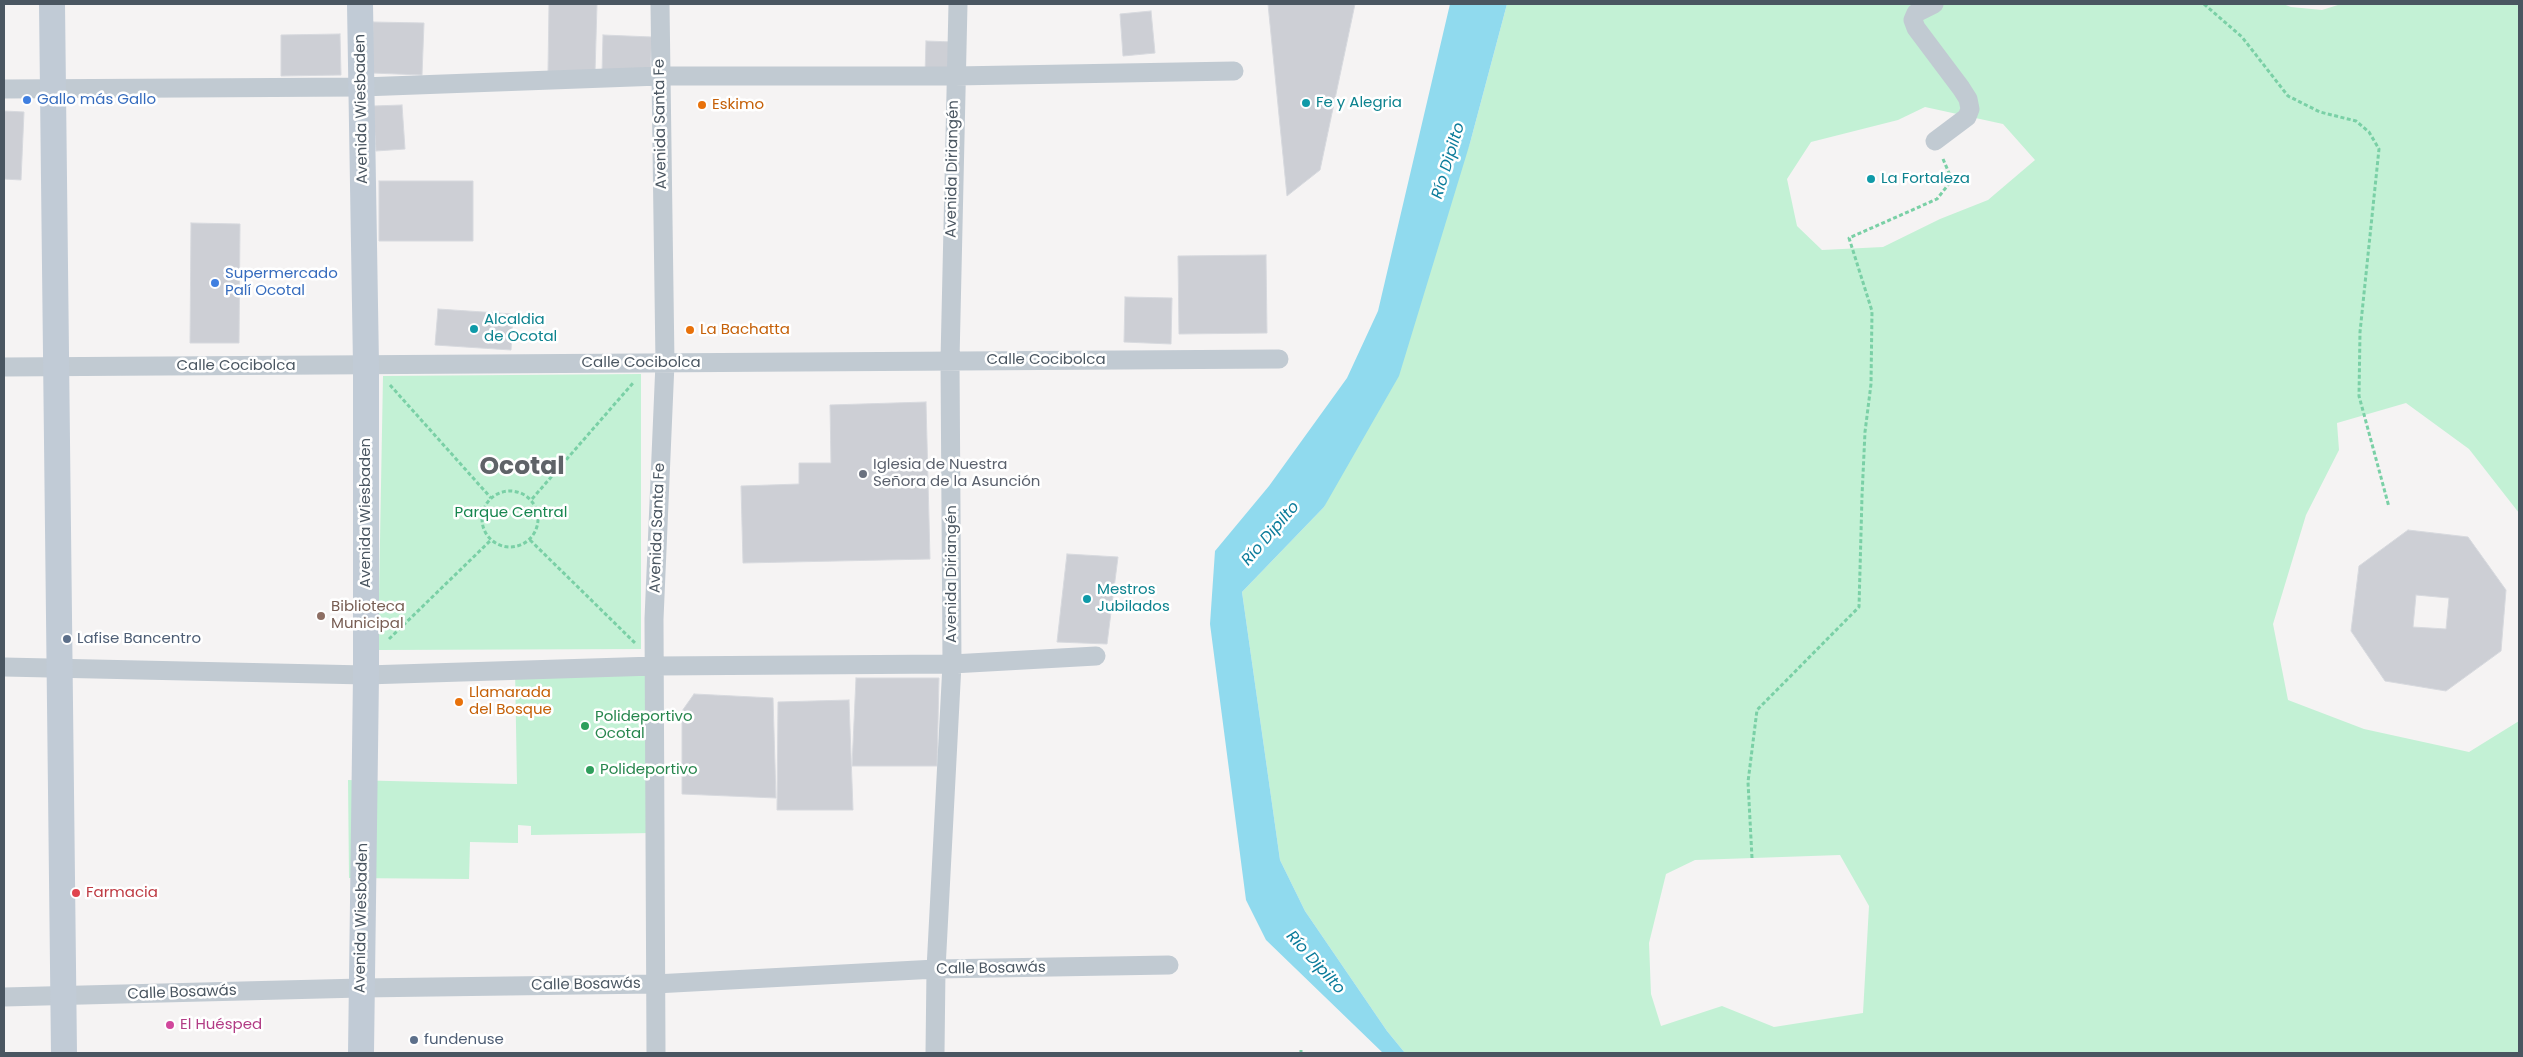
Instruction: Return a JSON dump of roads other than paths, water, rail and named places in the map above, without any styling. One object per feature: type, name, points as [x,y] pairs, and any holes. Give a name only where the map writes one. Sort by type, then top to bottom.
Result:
[{"type":"street","points":[[52,4],[64,1053]]},
{"type":"street","name":"Avenida Wiesbaden","points":[[360,4],[366,365],[366,675],[361,1053]]},
{"type":"street","name":"Avenida Santa Fe","points":[[656,1053],[654,666],[665,363],[660,4]]},
{"type":"street","name":"Avenida Diriangén","points":[[935,1053],[936,969],[952,664],[950,360],[958,4]]},
{"type":"street","points":[[1934,4],[1916,13],[1913,20],[1916,28],[1961,88],[1968,99],[1970,109],[1967,117],[1935,141]]},
{"type":"street","points":[[4,89],[362,87],[660,76],[955,76],[1234,71]]},
{"type":"street","name":"Calle Cocibolca","points":[[4,367],[1279,359]]},
{"type":"street","points":[[4,666],[366,675],[654,666],[952,664],[1096,656]]},
{"type":"street","name":"Calle Bosawás","points":[[4,997],[361,988],[655,984],[936,969],[1169,965]]},
{"type":"water","name":"Río Dipilto","points":[[1450,4],[1507,4],[1470,143],[1399,376],[1324,507],[1242,592],[1280,860],[1305,911],[1387,1031],[1405,1053],[1383,1053],[1266,940],[1246,900],[1210,624],[1215,551],[1269,486],[1347,378],[1378,311]]},
{"type":"place","name":"Gallo más Gallo","points":[[27,100]]},
{"type":"place","name":"Fe y Alegria","points":[[1306,103]]},
{"type":"place","name":"Eskimo","points":[[702,105]]},
{"type":"place","name":"La Fortaleza","points":[[1871,179]]},
{"type":"place","name":"Supermercado Palí Ocotal","points":[[215,283]]},
{"type":"place","name":"Alcaldia de Ocotal","points":[[474,329]]},
{"type":"place","name":"La Bachatta","points":[[690,330]]},
{"type":"place","name":"Iglesia de Nuestra Señora de la Asunción","points":[[863,474]]},
{"type":"place","name":"Mestros Jubilados","points":[[1087,599]]},
{"type":"place","name":"Biblioteca Municipal","points":[[321,616]]},
{"type":"place","name":"Lafise Bancentro","points":[[67,639]]},
{"type":"place","name":"Llamarada del Bosque","points":[[459,702]]},
{"type":"place","name":"Polideportivo Ocotal","points":[[585,726]]},
{"type":"place","name":"Polideportivo","points":[[590,770]]},
{"type":"place","name":"Farmacia","points":[[76,893]]},
{"type":"place","name":"El Huésped","points":[[170,1025]]},
{"type":"place","name":"fundenuse","points":[[414,1040]]},
{"type":"district","name":"Ocotal","points":[[522,468]]},
{"type":"park label","name":"Parque Central","points":[[511,513]]}]
